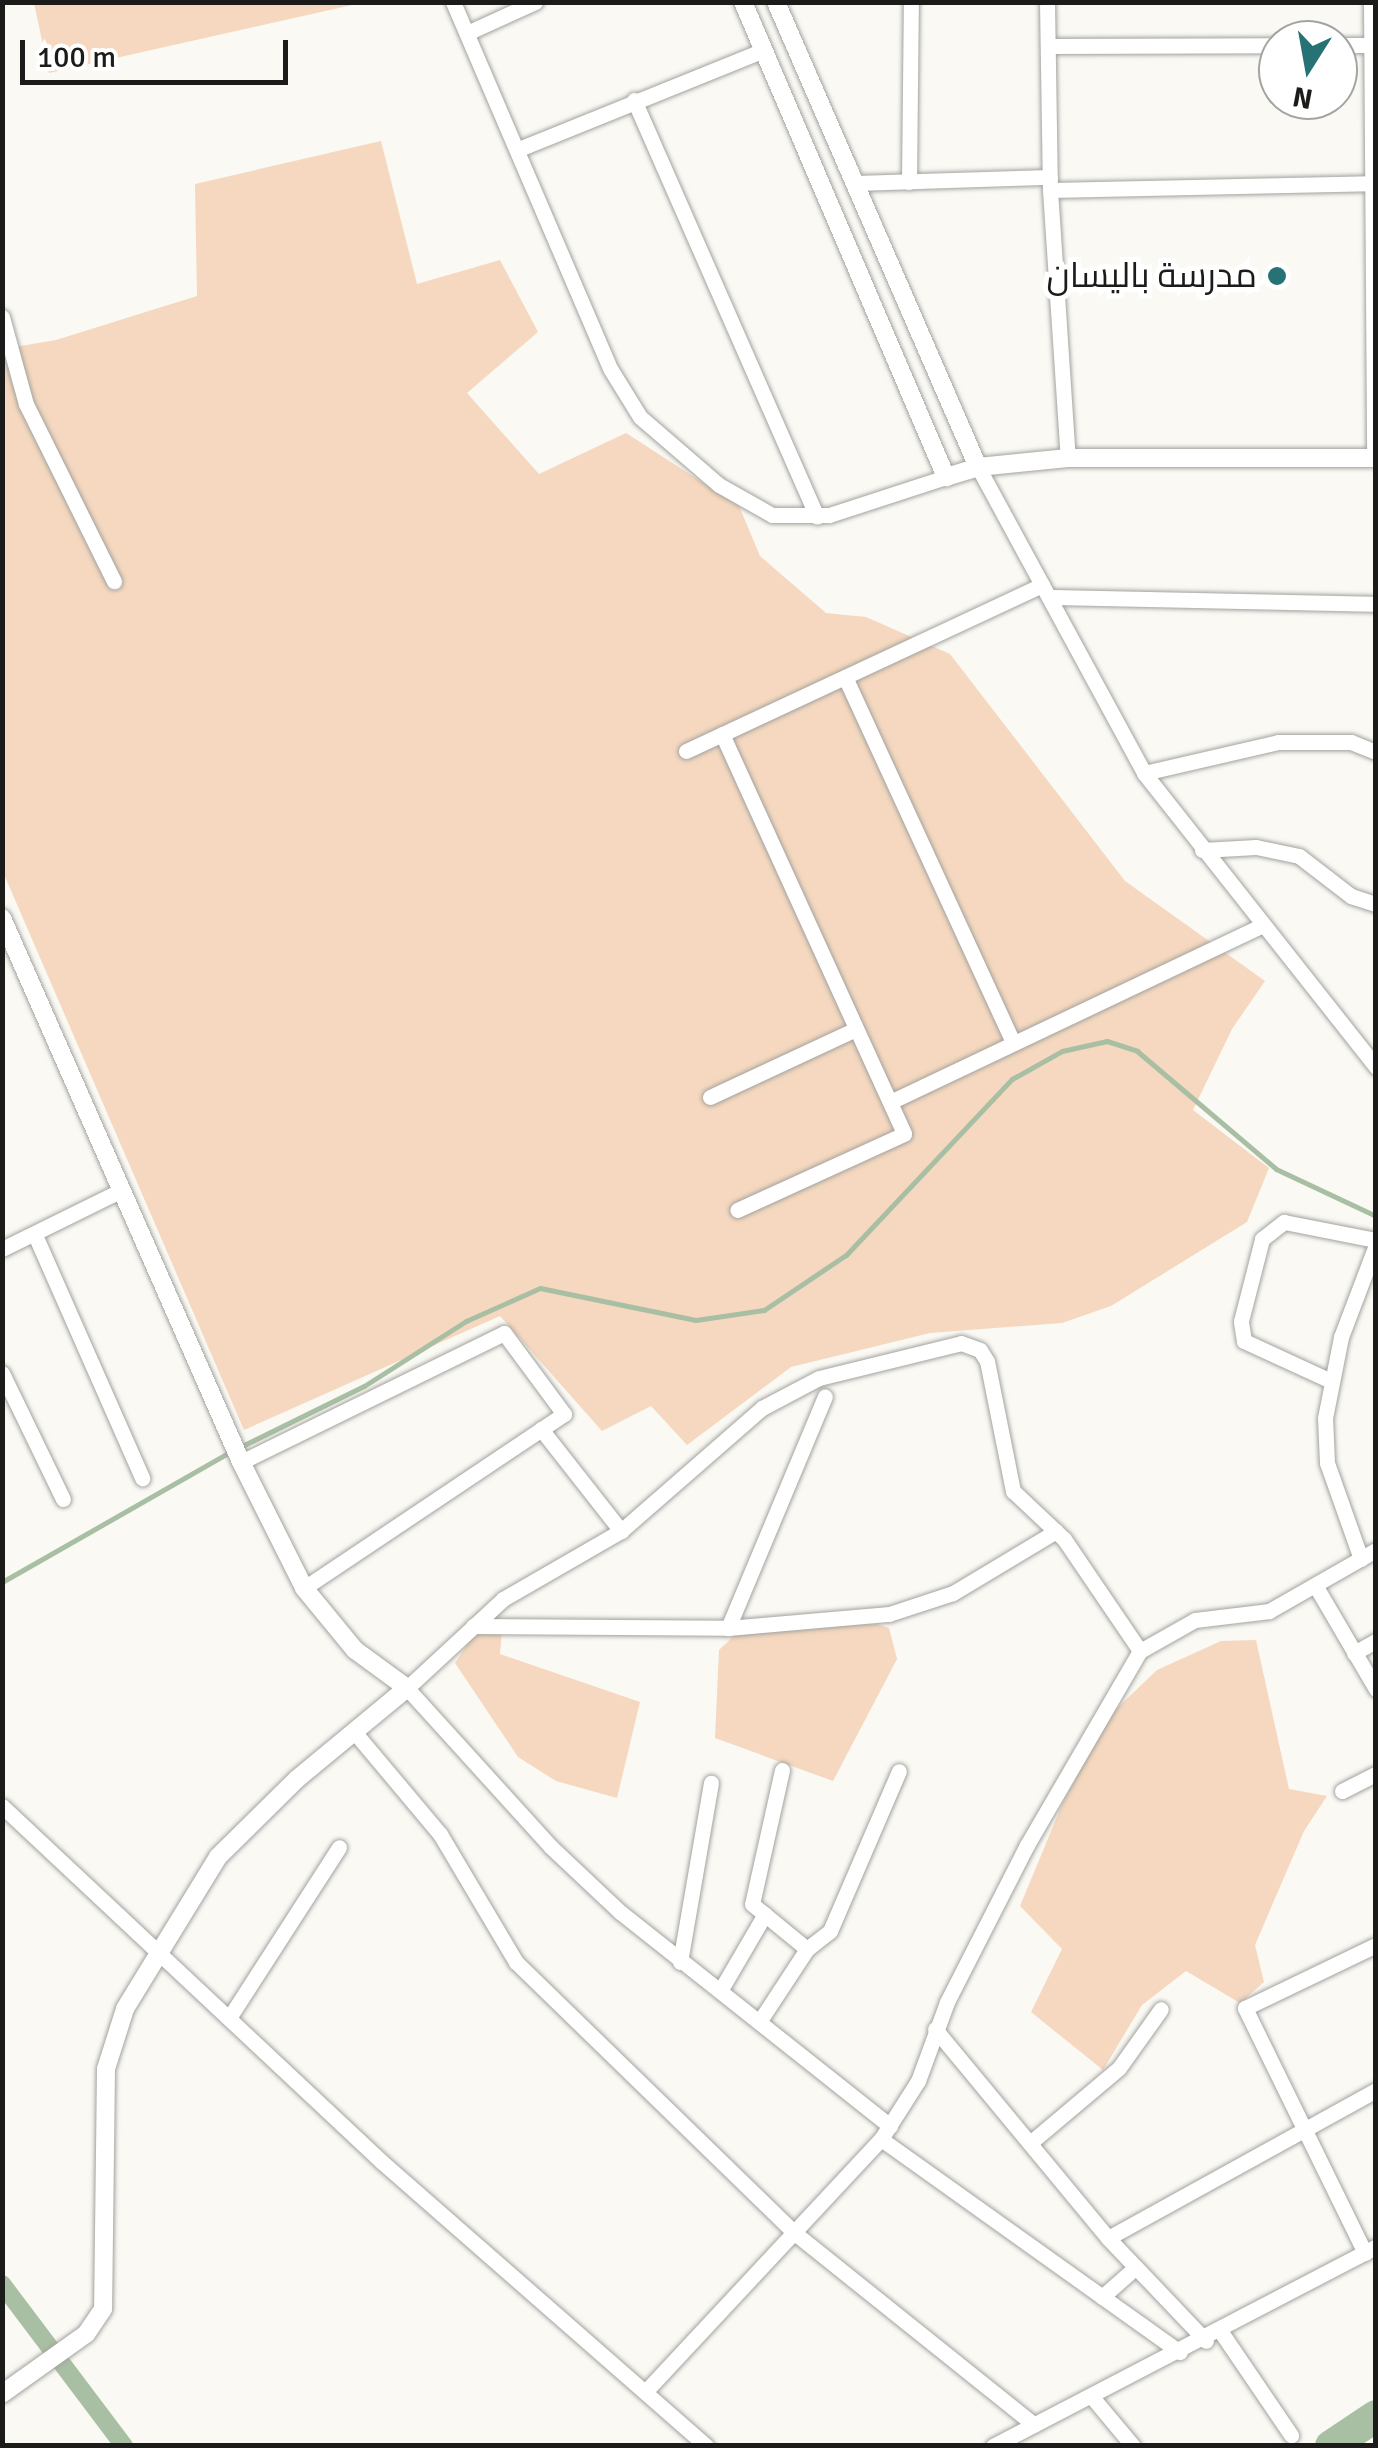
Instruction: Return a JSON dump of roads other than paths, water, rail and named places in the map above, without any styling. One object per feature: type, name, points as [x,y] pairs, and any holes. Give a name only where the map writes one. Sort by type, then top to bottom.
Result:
[{"type":"street","points":[[453,2],[611,370],[640,417],[743,503],[772,515],[817,517],[978,467],[1068,458],[1375,458],[1372,2]]},
{"type":"street","points":[[467,33],[535,2]]},
{"type":"street","points":[[743,2],[946,478]]},
{"type":"street","points":[[776,2],[978,467],[1144,774],[1260,926],[1376,1067]]},
{"type":"street","points":[[909,182],[911,2]]},
{"type":"street","points":[[1047,2],[1050,183],[1068,458]]},
{"type":"street","points":[[1048,46],[1258,45]]},
{"type":"street","points":[[1358,45],[1372,45]]},
{"type":"street","points":[[518,150],[764,50]]},
{"type":"street","points":[[634,100],[817,517]]},
{"type":"street","points":[[790,112],[819,100]]},
{"type":"street","points":[[854,183],[1372,183]]},
{"type":"street","points":[[2,318],[26,404],[114,581]]},
{"type":"street","points":[[686,751],[1045,591],[1376,604]]},
{"type":"street","points":[[845,677],[1012,1043]]},
{"type":"street","points":[[722,734],[904,1134],[737,1210]]},
{"type":"street","points":[[1144,774],[1278,742],[1351,742],[1376,752]]},
{"type":"street","points":[[1202,850],[1256,847],[1299,856],[1351,896],[1376,904]]},
{"type":"street","points":[[2,918],[240,1462],[304,1588],[355,1650],[407,1688],[551,1846],[680,1962],[758,2022],[886,2132],[1180,2352]]},
{"type":"street","points":[[890,1102],[1260,926]]},
{"type":"street","points":[[710,1097],[856,1028]]},
{"type":"street","points":[[2,1249],[122,1190]]},
{"type":"street","points":[[645,2392],[796,2234],[886,2132],[918,2082],[935,2029],[1028,1844],[1140,1652],[1181,1625],[1270,1611],[1368,1555],[1328,1463],[1331,1380],[1376,1243],[1284,1222],[1262,1239],[1241,1321],[1244,1341],[1331,1380]]},
{"type":"street","points":[[35,1235],[142,1478]]},
{"type":"street","points":[[240,1462],[504,1333],[564,1414],[304,1588]]},
{"type":"street","points":[[2,2394],[70,2348],[98,2321],[105,2294],[111,2042],[218,1858],[297,1779],[356,1734],[473,1626],[521,1587],[621,1531],[746,1420],[791,1390],[961,1343],[980,1350],[987,1361],[1013,1491],[1056,1530],[1140,1652]]},
{"type":"street","points":[[2,1373],[62,1498]]},
{"type":"street","points":[[728,1628],[825,1396]]},
{"type":"street","points":[[541,1429],[621,1531]]},
{"type":"street","points":[[473,1626],[728,1628],[911,1609],[952,1593],[1056,1530]]},
{"type":"street","points":[[1315,1586],[1376,1689]]},
{"type":"street","points":[[1354,1653],[1376,1641]]},
{"type":"street","points":[[356,1734],[440,1834],[516,1962],[796,2234],[1034,2426]]},
{"type":"street","points":[[782,1770],[752,1904],[807,1948]]},
{"type":"street","points":[[758,2022],[807,1948],[830,1930],[899,1771]]},
{"type":"street","points":[[1342,1791],[1376,1774]]},
{"type":"street","points":[[680,1962],[711,1783]]},
{"type":"street","points":[[2,1806],[229,2018],[706,2446]]},
{"type":"street","points":[[229,2018],[339,1848]]},
{"type":"street","points":[[720,1991],[765,1914]]},
{"type":"street","points":[[993,2446],[1222,2332],[1370,2250],[1245,2008],[1376,1945]]},
{"type":"street","points":[[1030,2143],[1119,2068],[1161,2009]]},
{"type":"street","points":[[935,2029],[1108,2238],[1206,2340]]},
{"type":"street","points":[[1108,2238],[1376,2090]]},
{"type":"street","points":[[1102,2296],[1136,2267]]},
{"type":"street","points":[[1222,2332],[1291,2435]]},
{"type":"street","points":[[1092,2396],[1132,2446]]},
{"type":"waterway","points":[[240,1447],[364,1386],[466,1321],[540,1288],[696,1320],[764,1310],[846,1255],[1012,1079],[1062,1051],[1107,1041],[1137,1051],[1276,1169],[1376,1216]]},
{"type":"waterway","points":[[2,1582],[230,1452]]},
{"type":"waterway","points":[[2,2284],[124,2446]]},
{"type":"waterway","points":[[1331,2446],[1376,2416]]},
{"type":"place","name":"مدرسة بالیسان","points":[[1277,276]]}]
